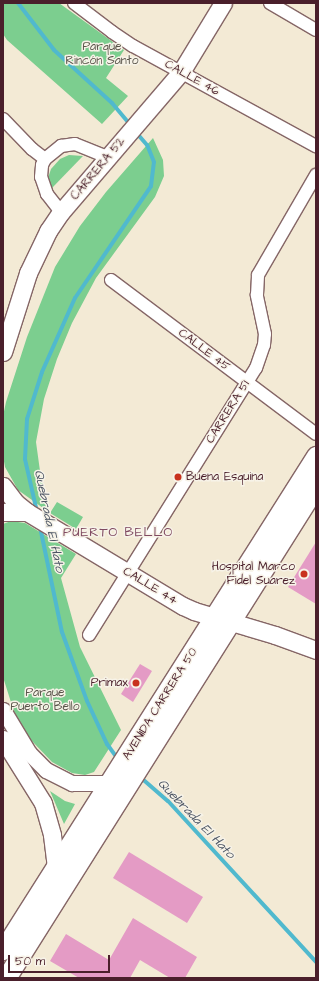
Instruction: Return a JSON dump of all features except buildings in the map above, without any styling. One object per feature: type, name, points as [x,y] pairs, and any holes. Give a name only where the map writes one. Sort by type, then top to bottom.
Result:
[{"type":"main road","name":"CARRERA 52","points":[[3,352],[19,299],[34,259],[48,231],[61,212],[107,157],[181,72],[223,3]]},
{"type":"main road","name":"AVENIDA CARRERA 50","points":[[6,978],[36,915],[56,868],[142,749],[223,620],[316,456]]},
{"type":"main road","name":"CALLE 44","points":[[3,486],[16,503],[27,512],[183,606],[316,650]]},
{"type":"main road","name":"AVENIDA CARRERA 50","points":[[223,620],[316,486]]},
{"type":"main road","points":[[3,512],[27,512]]},
{"type":"main road","points":[[3,739],[43,803],[52,835],[56,868]]},
{"type":"main road","name":"AVENIDA CARRERA 50","points":[[3,950],[36,915],[118,782]]},
{"type":"main road","points":[[3,938],[36,915]]},
{"type":"main road","points":[[20,978],[36,915]]},
{"type":"street","name":"CALLE 46","points":[[74,3],[123,39],[316,146]]},
{"type":"street","points":[[270,3],[316,30]]},
{"type":"street","points":[[3,120],[32,149],[45,159]]},
{"type":"street","points":[[61,212],[47,194],[41,177],[42,164],[45,159],[61,146],[75,144],[107,157]]},
{"type":"street","name":"CARRERA 51","points":[[89,636],[256,368],[264,345],[265,334],[257,295],[258,275],[316,175]]},
{"type":"street","name":"CALLE 45","points":[[110,280],[316,434]]},
{"type":"street","points":[[3,710],[29,753],[46,770],[72,783],[118,782]]},
{"type":"green space","name":"Parque Rincón Santo","points":[[3,3],[59,3],[124,50],[106,78],[128,96],[102,124],[7,40],[3,34]]},
{"type":"green space","points":[[153,138],[163,160],[164,176],[155,197],[96,278],[72,323],[57,359],[44,399],[36,442],[40,471],[50,513],[18,490],[5,467],[3,456],[3,416],[6,402],[27,337],[55,267],[80,226],[106,192]]},
{"type":"green space","points":[[69,155],[83,156],[51,189],[48,178],[51,169],[60,159]]},
{"type":"green space","points":[[57,502],[83,517],[76,529],[50,513]]},
{"type":"green space","name":"Parque Puerto Bello","points":[[11,521],[25,523],[76,554],[61,578],[80,647],[121,730],[94,772],[85,775],[72,773],[52,762],[31,740],[15,715],[3,677],[3,524]]},
{"type":"green space","points":[[50,791],[65,801],[75,804],[64,824]]},
{"type":"waterway","name":"Quebrada El Hato","points":[[18,3],[54,50],[112,103],[131,126]]},
{"type":"waterway","name":"Quebrada El Hato","points":[[37,512],[25,459],[27,419],[42,372],[75,298],[151,186],[154,162],[147,145],[135,131]]},
{"type":"waterway","name":"Quebrada El Hato","points":[[40,527],[62,632],[87,701],[107,744],[118,759]]},
{"type":"waterway","name":"Quebrada El Hato","points":[[139,776],[168,801],[316,962]]},
{"type":"place","name":"Buena Esquina","points":[[178,477]]},
{"type":"place","name":"Hospital Marco Fidel Suarez","points":[[304,574]]},
{"type":"place","name":"Primax","points":[[136,683]]},
{"type":"district","name":"PUERTO BELLO","points":[[118,532]]}]
